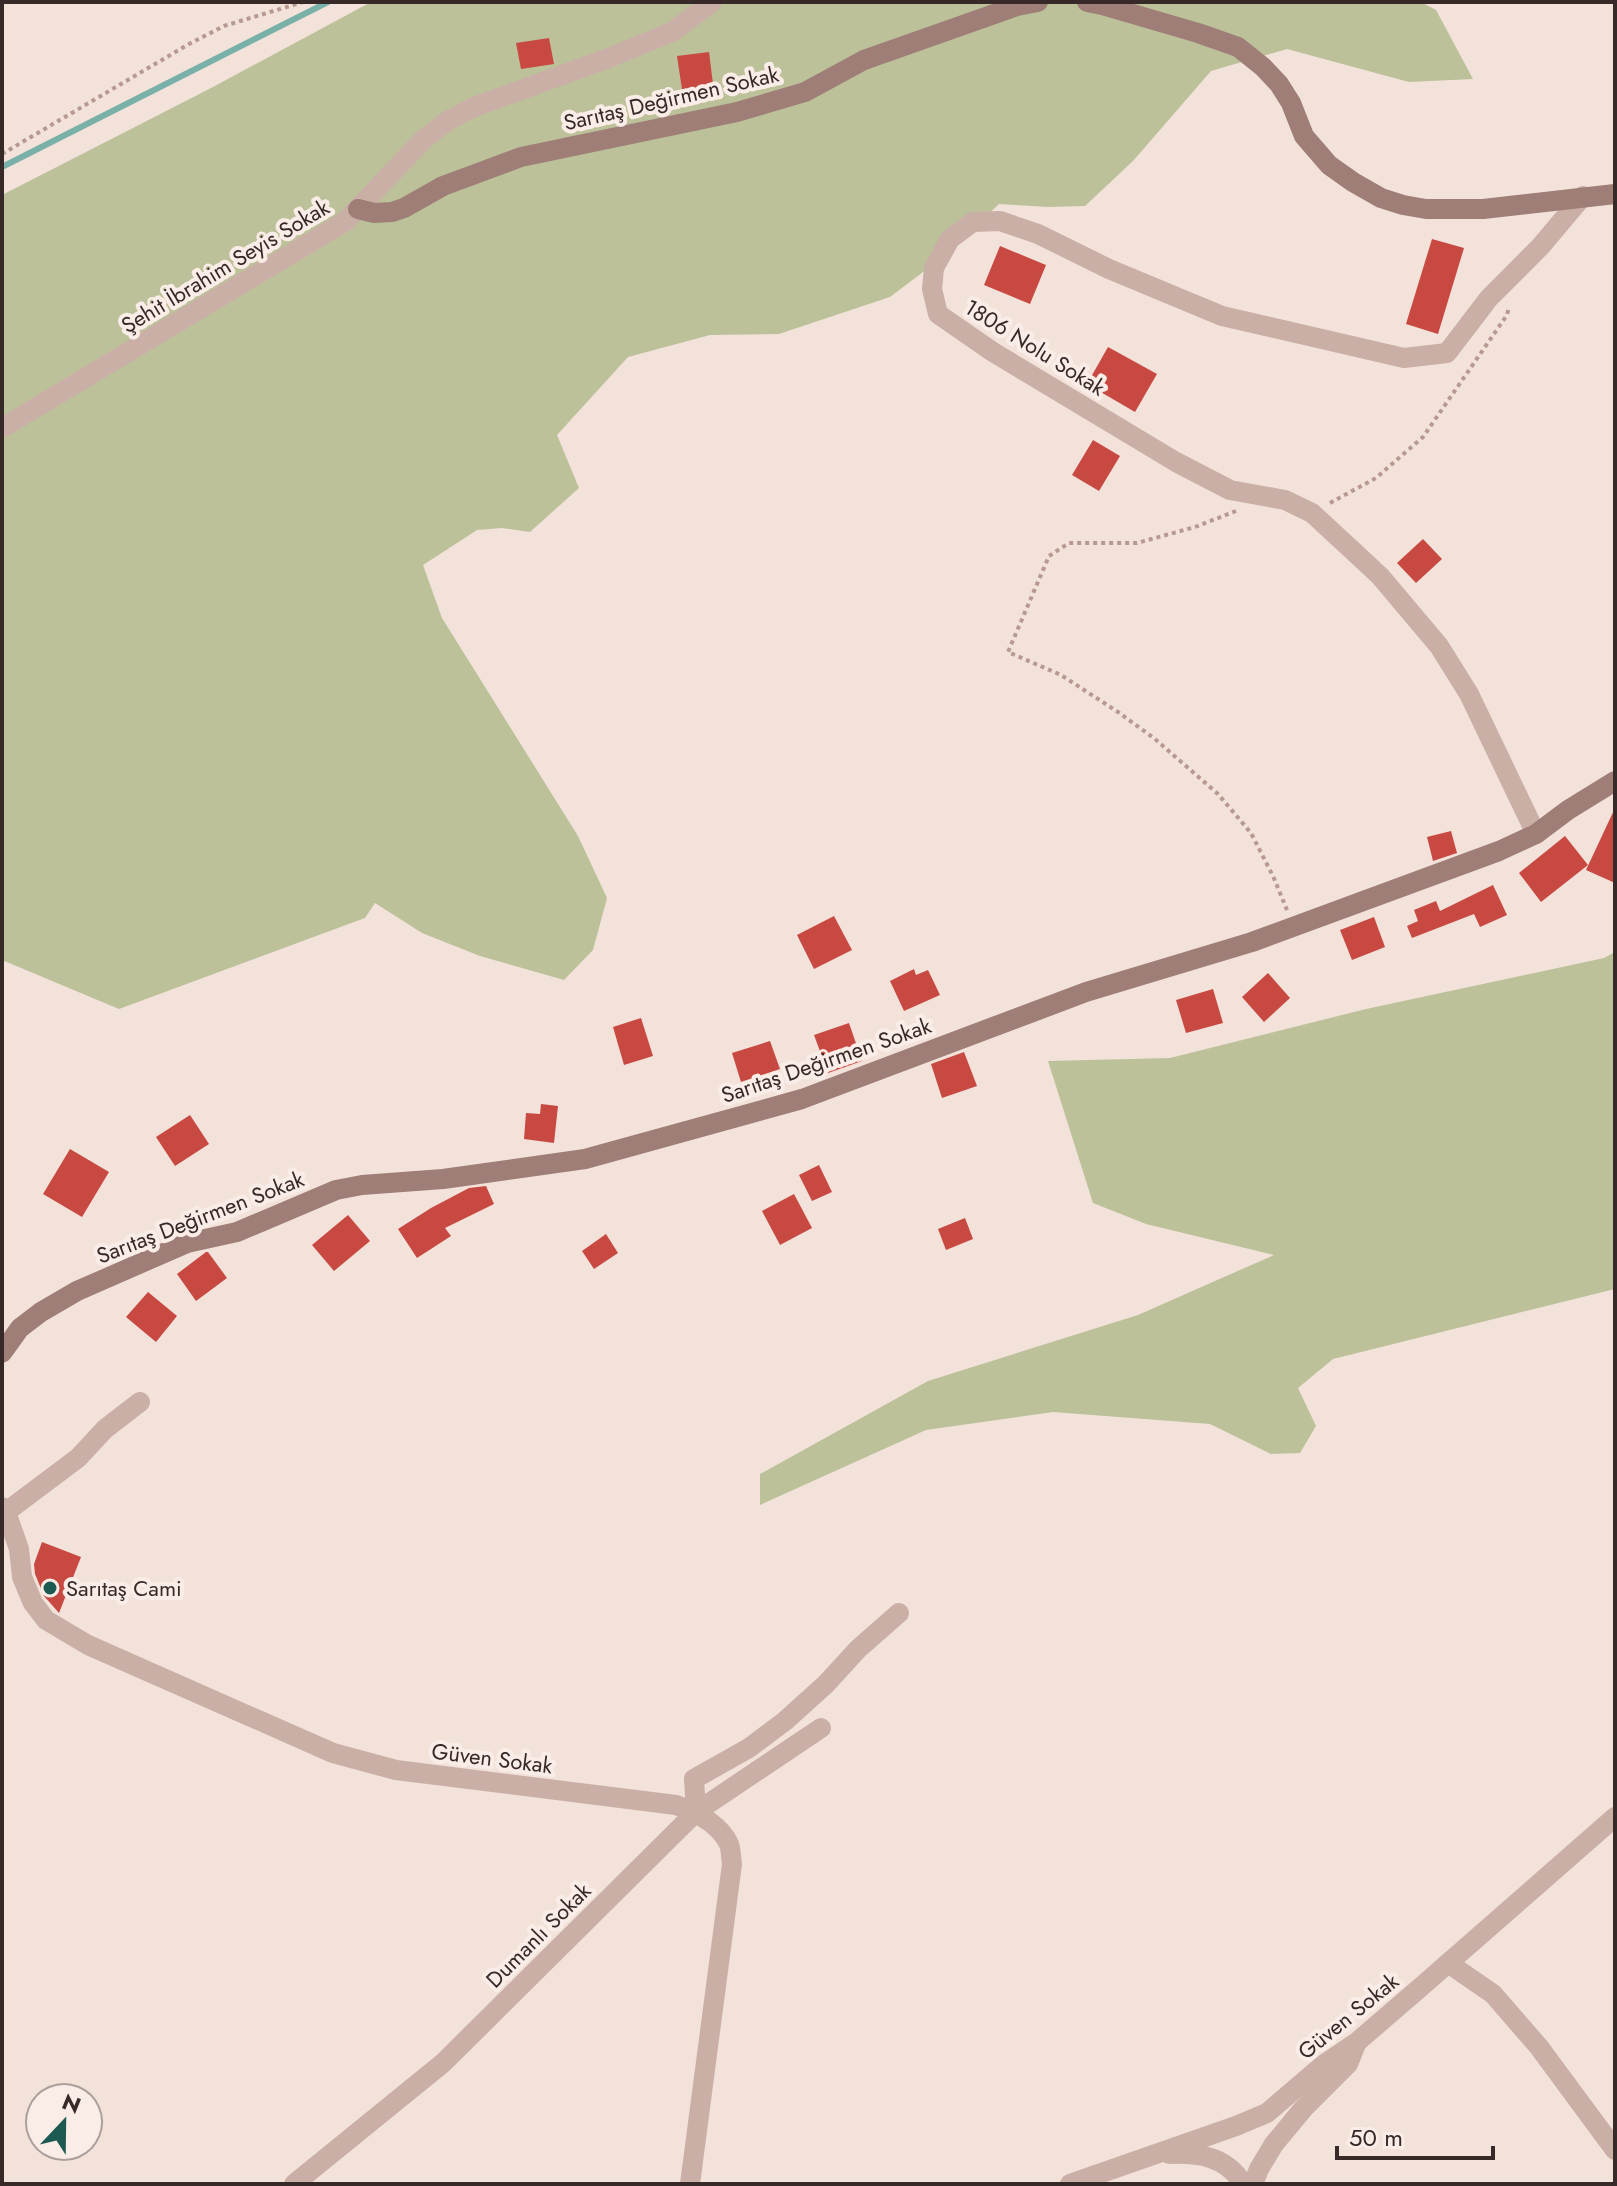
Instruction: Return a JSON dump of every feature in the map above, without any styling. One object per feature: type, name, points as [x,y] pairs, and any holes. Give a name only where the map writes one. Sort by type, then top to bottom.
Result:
[{"type":"street","name":"Şehit İbrahim Seyis Sokak","points":[[2,428],[346,221],[424,139],[449,120],[474,107],[672,32],[712,2]]},
{"type":"street","name":"Sarıtaş Değirmen Sokak","points":[[358,209],[374,213],[392,212],[443,186],[521,157],[737,112],[805,92],[864,60],[1017,6],[1038,2]]},
{"type":"street","points":[[1087,2],[1238,47],[1279,84],[1291,103],[1304,136],[1329,165],[1381,198],[1403,205],[1440,209],[1483,209],[1615,194]]},
{"type":"street","name":"1806 Nolu Sokak","points":[[1536,834],[1469,694],[1439,646],[1380,576],[1312,513],[1285,500],[1230,490],[1176,462],[993,352],[938,314],[932,289],[934,268],[950,239],[973,222],[1000,221],[1038,234],[1109,269],[1222,316],[1404,358],[1447,353],[1489,298],[1540,247],[1583,196]]},
{"type":"street","name":"Sarıtaş Değirmen Sokak","points":[[2,1353],[20,1328],[77,1291],[187,1243],[237,1232],[336,1190],[443,1179],[606,1154],[802,1099],[1086,992],[1252,942],[1499,851],[1536,834],[1615,781]]},
{"type":"street","points":[[4,1510],[78,1458],[105,1429],[140,1402]]},
{"type":"street","name":"Güven Sokak","points":[[4,1510],[19,1549],[22,1577],[33,1603],[46,1620],[88,1645],[333,1753],[396,1770],[676,1805],[696,1812],[716,1828],[729,1844],[732,1864],[690,2184]]},
{"type":"street","points":[[696,1812],[694,1779],[749,1748],[785,1721],[899,1613]]},
{"type":"street","name":"Dumanlı Sokak","points":[[294,2184],[443,2063],[696,1812],[821,1728]]},
{"type":"street","name":"Güven Sokak","points":[[1070,2184],[1267,2113],[1323,2065],[1357,2042],[1615,1817]]},
{"type":"street","points":[[1448,1963],[1493,1994],[1539,2047],[1615,2150]]},
{"type":"street","points":[[1253,2184],[1274,2144],[1303,2109],[1348,2064],[1357,2042]]},
{"type":"street","points":[[1153,2155],[1210,2157],[1237,2173],[1243,2184]]},
{"type":"path","points":[[2,154],[224,26],[303,2]]},
{"type":"path","points":[[1312,513],[1376,478],[1423,437],[1507,315],[1511,302]]},
{"type":"path","points":[[1239,510],[1195,527],[1137,543],[1069,543],[1049,556],[1008,652],[1061,675],[1118,712],[1155,739],[1218,794],[1251,833],[1293,926]]},
{"type":"green space","points":[[371,2],[1421,2],[1436,10],[1473,79],[1409,82],[1287,49],[1211,71],[1133,161],[1085,206],[999,204],[943,257],[890,297],[779,334],[710,335],[628,357],[557,435],[579,488],[530,532],[502,528],[477,530],[423,565],[442,618],[578,836],[607,898],[593,950],[564,980],[480,956],[422,933],[375,903],[365,918],[119,1009],[2,960],[2,195]]},
{"type":"green space","points":[[1615,952],[1615,1289],[1333,1359],[1298,1388],[1316,1426],[1300,1453],[1271,1454],[1210,1424],[1053,1412],[926,1430],[760,1505],[760,1474],[928,1381],[1138,1315],[1274,1255],[1146,1224],[1093,1203],[1048,1061],[1170,1058],[1366,1009],[1604,958]]},
{"type":"building","points":[[549,38],[554,64],[521,69],[516,43]]},
{"type":"building","points":[[709,52],[714,92],[683,96],[677,56]]},
{"type":"building","points":[[1432,239],[1464,248],[1438,334],[1406,324]]},
{"type":"building","points":[[1000,246],[1046,265],[1030,304],[984,285]]},
{"type":"building","points":[[1108,347],[1157,374],[1135,412],[1087,384]]},
{"type":"building","points":[[1093,440],[1120,456],[1099,491],[1072,475]]},
{"type":"building","points":[[1423,539],[1442,559],[1416,583],[1397,563]]},
{"type":"building","points":[[1615,808],[1615,883],[1586,870]]},
{"type":"building","points":[[1451,831],[1457,853],[1433,861],[1427,837]]},
{"type":"building","points":[[1565,836],[1588,865],[1541,902],[1519,873]]},
{"type":"building","points":[[1493,885],[1507,915],[1480,927],[1474,914],[1412,938],[1407,926],[1418,921],[1414,910],[1436,901],[1440,911]]},
{"type":"building","points":[[834,916],[852,950],[814,969],[797,935]]},
{"type":"building","points":[[1374,917],[1385,947],[1352,960],[1340,930]]},
{"type":"building","points":[[914,969],[916,975],[928,970],[940,995],[904,1011],[890,981]]},
{"type":"building","points":[[1268,973],[1290,998],[1264,1022],[1242,997]]},
{"type":"building","points":[[1213,989],[1223,1023],[1186,1033],[1176,1000]]},
{"type":"building","points":[[641,1018],[653,1056],[624,1065],[613,1027]]},
{"type":"building","points":[[849,1023],[862,1061],[828,1073],[814,1035]]},
{"type":"building","points":[[770,1041],[780,1069],[741,1082],[732,1053]]},
{"type":"building","points":[[964,1052],[977,1086],[942,1098],[931,1064]]},
{"type":"building","points":[[541,1104],[558,1106],[554,1143],[524,1139],[526,1113],[540,1114]]},
{"type":"building","points":[[190,1115],[209,1144],[175,1166],[156,1137]]},
{"type":"building","points":[[70,1149],[109,1172],[82,1217],[43,1194]]},
{"type":"building","points":[[819,1165],[832,1192],[812,1201],[799,1175]]},
{"type":"building","points":[[486,1186],[494,1204],[445,1228],[451,1236],[417,1258],[398,1229],[469,1188]]},
{"type":"building","points":[[794,1194],[812,1228],[780,1245],[762,1211]]},
{"type":"building","points":[[348,1215],[370,1241],[334,1271],[312,1245]]},
{"type":"building","points":[[965,1218],[973,1239],[946,1250],[938,1229]]},
{"type":"building","points":[[606,1234],[618,1253],[594,1269],[582,1251]]},
{"type":"building","points":[[206,1252],[227,1278],[196,1301],[177,1274]]},
{"type":"building","points":[[148,1292],[177,1316],[156,1342],[126,1317]]},
{"type":"building","name":"Sarıtaş Cami","points":[[42,1542],[81,1557],[59,1613],[44,1596],[35,1574],[34,1564]]},
{"type":"waterway","points":[[2,167],[328,2]]},
{"type":"place","name":"Sarıtaş Cami","points":[[50,1588]]}]
